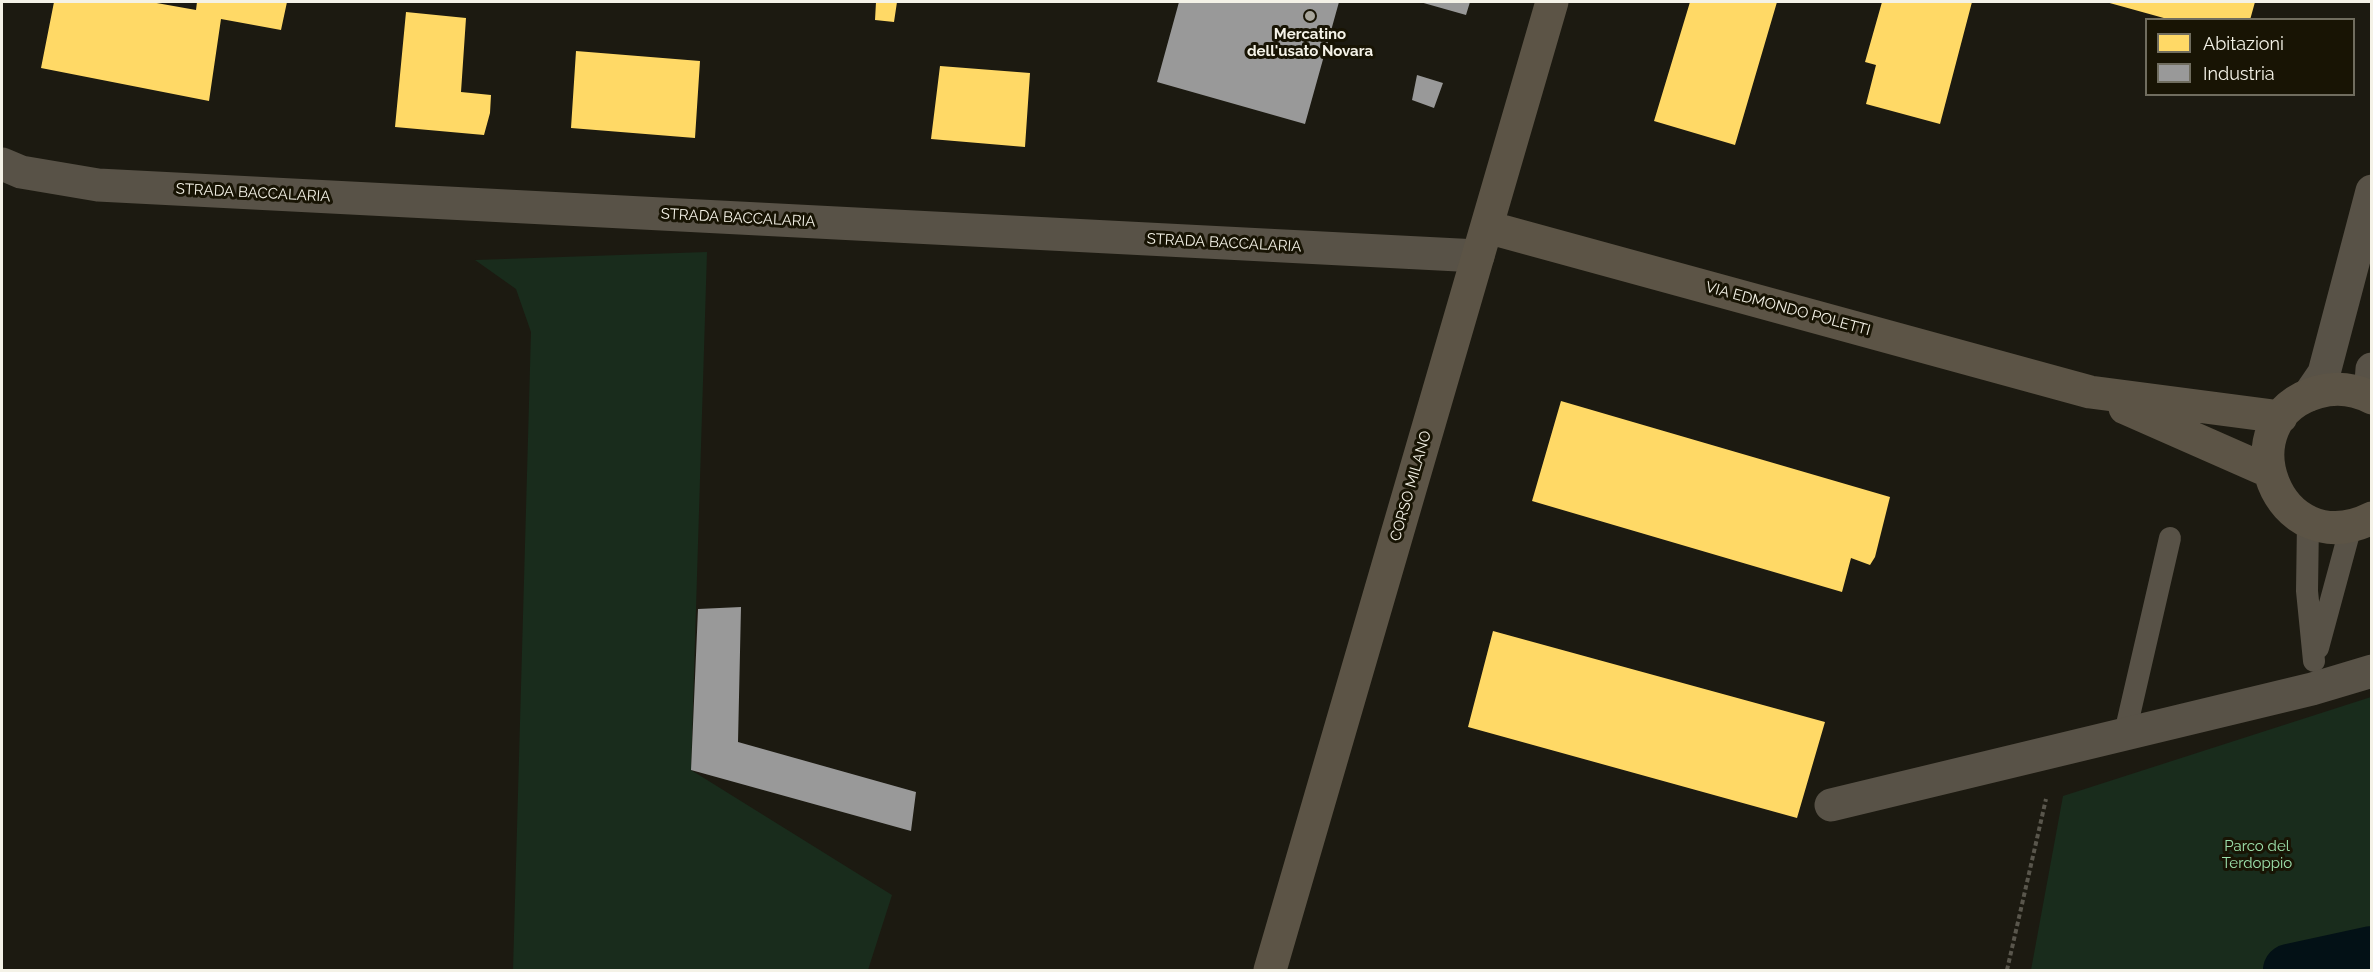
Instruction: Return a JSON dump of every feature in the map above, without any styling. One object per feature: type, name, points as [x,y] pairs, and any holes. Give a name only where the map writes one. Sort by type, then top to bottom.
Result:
[{"type":"street","name":"CORSO MILANO","points":[[1270,970],[1552,2]]},
{"type":"street","name":"STRADA BACCALARIA","points":[[2,164],[21,172],[98,185],[1482,242]]},
{"type":"street","points":[[2309,395],[2324,373],[2372,191]]},
{"type":"street","name":"VIA EDMONDO POLETTI","points":[[1482,242],[2090,392],[2281,417]]},
{"type":"street","points":[[2361,522],[2330,528],[2308,522],[2290,510],[2276,492],[2268,471],[2268,452],[2272,433],[2281,417],[2294,404],[2309,395],[2329,389],[2371,388]]},
{"type":"street","name":"VIA EDMONDO POLETTI","points":[[2090,392],[2268,471]]},
{"type":"street","points":[[1831,805],[2126,733],[2313,675],[2372,671]]},
{"type":"lane","points":[[2308,522],[2307,591],[2313,675]]},
{"type":"lane","points":[[2313,675],[2361,522]]},
{"type":"lane","points":[[2126,733],[2170,538]]},
{"type":"path","points":[[2007,970],[2058,749]]},
{"type":"green space","points":[[707,252],[691,770],[892,895],[868,970],[513,970],[531,332],[516,289],[475,260]]},
{"type":"green space","name":"Parco del Terdoppio","points":[[2371,697],[2371,970],[2031,970],[2063,796]]},
{"type":"building: Abitazioni","points":[[54,2],[151,2],[196,10],[197,2],[287,2],[281,30],[221,19],[209,101],[41,68]]},
{"type":"building: Abitazioni","points":[[876,2],[897,2],[894,22],[875,20]]},
{"type":"building: Abitazioni","points":[[1690,2],[1777,2],[1735,145],[1654,121]]},
{"type":"building: Abitazioni","points":[[1882,2],[1972,2],[1940,124],[1866,104],[1876,65],[1865,62]]},
{"type":"building: Abitazioni","points":[[2106,2],[2255,2],[2251,18],[2164,18]]},
{"type":"building: Abitazioni","points":[[406,12],[466,18],[461,92],[491,95],[490,113],[484,135],[395,127]]},
{"type":"building: Abitazioni","points":[[576,51],[700,61],[695,138],[571,128]]},
{"type":"building: Abitazioni","points":[[940,66],[1030,73],[1025,147],[931,139]]},
{"type":"building: Abitazioni","points":[[1561,401],[1890,497],[1875,557],[1870,565],[1851,558],[1842,592],[1532,501]]},
{"type":"building: Abitazioni","points":[[1493,631],[1825,722],[1797,818],[1468,727]]},
{"type":"building: Industria","points":[[1179,2],[1339,2],[1305,124],[1157,82]]},
{"type":"building: Industria","points":[[1420,2],[1470,2],[1466,15]]},
{"type":"building: Industria","points":[[1417,75],[1443,83],[1434,108],[1412,100]]},
{"type":"building: Industria","points":[[741,607],[738,742],[916,792],[911,831],[691,770],[698,609]]},
{"type":"waterway","points":[[2289,970],[2372,952]]},
{"type":"place","name":"Mercatino dell'usato Novara","points":[[1310,16]]}]
